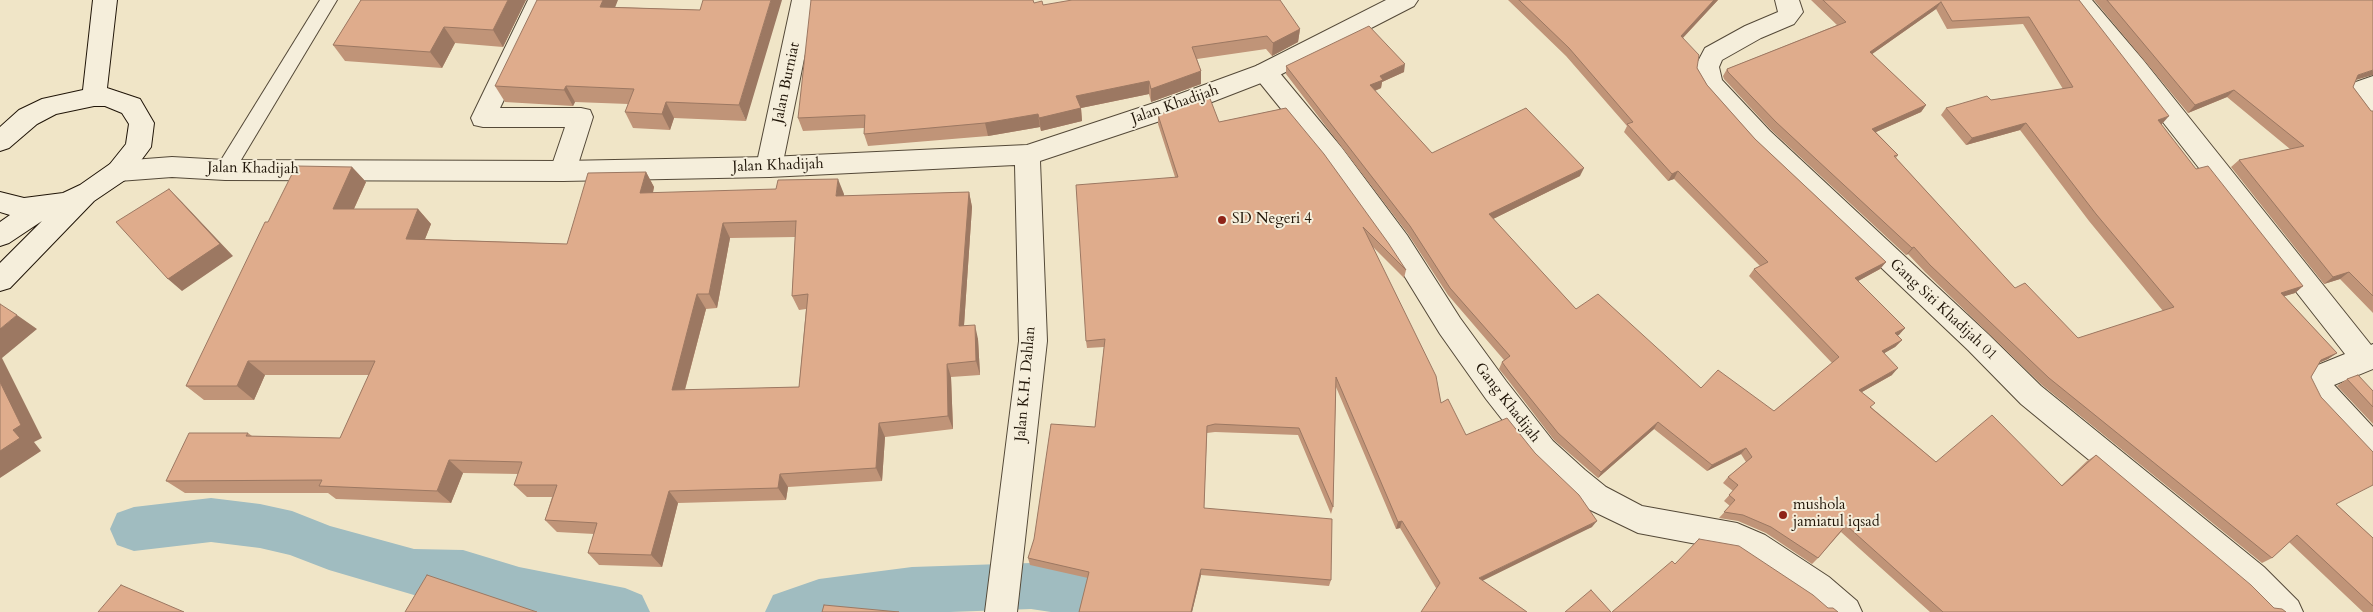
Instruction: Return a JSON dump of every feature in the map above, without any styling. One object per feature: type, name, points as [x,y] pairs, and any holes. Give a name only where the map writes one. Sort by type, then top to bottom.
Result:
[{"type":"street","points":[[94,97],[105,0]]},
{"type":"street","points":[[540,0],[483,118],[581,117],[563,171]]},
{"type":"street","name":"Jalan Burniat","points":[[769,167],[804,0]]},
{"type":"street","name":"Jalan Khadijah","points":[[119,171],[172,167],[225,170],[563,171],[769,167],[1027,155],[1265,72],[1406,0]]},
{"type":"street","name":"Gang Siti Khadijah 01","points":[[1787,0],[1792,12],[1786,18],[1753,32],[1714,54],[1707,67],[1707,76],[1712,86],[1761,138],[1978,342],[2031,395],[2150,491],[2253,578],[2287,612]]},
{"type":"street","points":[[2079,0],[2369,357],[2323,376],[2317,382],[2323,393],[2373,447]]},
{"type":"street","name":"Gang Khadijah","points":[[1265,72],[1333,155],[1398,243],[1450,326],[1496,390],[1544,450],[1574,480],[1595,497],[1638,519],[1737,537],[1754,545],[1818,588],[1846,612]]},
{"type":"street","points":[[2373,85],[2359,90],[2358,93],[2373,110]]},
{"type":"street","points":[[0,141],[28,117],[51,106],[94,97],[107,97],[131,106],[142,123],[138,147],[119,171],[90,192],[0,280]]},
{"type":"street","name":"Jalan K.H. Dahlan","points":[[1001,612],[1033,341],[1027,155]]},
{"type":"street","points":[[0,202],[24,208],[44,207],[68,202],[90,192]]},
{"type":"street","points":[[0,235],[44,207]]},
{"type":"lane","points":[[225,170],[328,0]]},
{"type":"building","points":[[361,0],[508,0],[493,30],[444,27],[430,52],[333,45]]},
{"type":"building","points":[[537,0],[603,0],[600,7],[700,10],[703,0],[771,0],[739,105],[666,102],[662,114],[625,112],[634,89],[566,86],[564,90],[495,86]]},
{"type":"building","points":[[811,0],[1033,0],[1034,3],[1042,1],[1043,5],[1072,0],[1280,0],[1300,29],[1273,43],[1267,36],[1192,47],[1201,71],[1151,89],[1149,81],[1076,96],[1081,108],[1039,118],[1038,114],[985,123],[864,134],[865,115],[798,118]]},
{"type":"building","points":[[1519,0],[1714,0],[1681,36],[1699,55],[1697,68],[1707,85],[1755,139],[1886,262],[1855,278],[1905,328],[1895,333],[1902,340],[1882,351],[1898,368],[1859,390],[1875,403],[1870,407],[1936,462],[1992,415],[2062,486],[2096,455],[2251,585],[2274,608],[2282,609],[2286,612],[1943,612],[1846,525],[1818,558],[1771,527],[1743,515],[1724,512],[1735,500],[1729,495],[1738,485],[1728,477],[1752,457],[1746,448],[1712,465],[1658,422],[1601,472],[1558,433],[1510,373],[1502,362],[1510,356],[1450,288],[1410,226],[1286,66],[1369,26],[1405,64],[1380,76],[1383,80],[1370,85],[1432,153],[1526,108],[1584,168],[1489,214],[1576,309],[1598,294],[1701,388],[1718,370],[1774,411],[1839,357],[1754,269],[1768,262],[1678,171],[1672,174],[1627,124],[1633,122],[1569,48]]},
{"type":"building","points":[[1823,0],[2079,0],[2169,116],[2158,120],[2196,169],[2208,166],[2303,286],[2281,293],[2337,353],[2321,360],[2311,377],[2321,397],[2373,452],[2373,485],[2336,504],[2373,538],[2373,606],[2297,535],[2272,558],[2049,378],[1930,265],[1914,247],[1912,248],[1776,122],[1728,72],[1727,69],[1846,22]],"holes":[[[1941,2],[1952,21],[2029,17],[2073,87],[1991,100],[1987,96],[1946,108],[1972,138],[2026,123],[2096,214],[2174,307],[2078,338],[2025,283],[2015,288],[1894,156],[1898,155],[1872,129],[1926,105],[1870,52]]]},
{"type":"building","points":[[2107,0],[2373,0],[2373,70],[2358,75],[2353,87],[2371,111],[2373,111],[2373,296],[2349,272],[2333,277],[2239,160],[2304,146],[2234,90],[2195,105]]},
{"type":"building","points":[[1209,96],[1219,122],[1286,108],[1324,154],[1406,270],[1363,227],[1436,376],[1441,403],[1448,399],[1466,435],[1507,418],[1535,453],[1579,495],[1597,521],[1479,578],[1527,612],[1421,612],[1440,583],[1402,521],[1398,522],[1336,377],[1333,507],[1299,428],[1215,424],[1207,426],[1204,508],[1332,519],[1331,580],[1201,569],[1191,612],[1079,612],[1089,572],[1028,558],[1034,539],[1051,424],[1095,427],[1105,339],[1086,341],[1076,185],[1178,177],[1158,115]]},
{"type":"building","points":[[296,166],[352,167],[333,209],[418,209],[406,239],[567,244],[588,173],[646,172],[640,193],[776,189],[778,180],[838,179],[836,196],[969,192],[959,326],[975,325],[976,361],[947,364],[948,416],[879,423],[876,468],[780,474],[778,488],[669,491],[651,555],[588,553],[597,523],[545,520],[557,485],[514,485],[522,462],[449,460],[437,491],[319,486],[322,480],[166,481],[189,433],[248,433],[246,436],[340,438],[375,361],[248,361],[237,386],[186,386],[265,222],[268,222]],"holes":[[[796,221],[792,296],[808,294],[799,387],[672,390],[697,294],[709,294],[723,223]]]},
{"type":"building","points":[[169,189],[220,244],[168,279],[116,222]]},
{"type":"building","points":[[0,304],[17,315],[0,329]]},
{"type":"building","points":[[2358,375],[2373,391],[2373,407],[2347,379]]},
{"type":"building","points":[[0,382],[21,425],[13,430],[20,438],[0,451]]},
{"type":"building","points":[[1699,539],[1739,546],[1813,595],[1828,608],[1833,608],[1838,612],[1612,612],[1672,561],[1675,564]]},
{"type":"building","points":[[427,575],[537,612],[405,612]]},
{"type":"building","points":[[121,585],[184,612],[98,612]]},
{"type":"building","points":[[1591,590],[1611,612],[1565,612]]},
{"type":"building","points":[[824,605],[899,612],[822,612]]},
{"type":"waterway","points":[[134,529],[211,520],[260,526],[292,533],[329,548],[414,572],[463,573],[519,590],[625,612]]},
{"type":"waterway","points":[[790,612],[819,603],[912,590],[1031,586],[1060,590],[1157,612]]},
{"type":"place","name":"SD Negeri 4","points":[[1222,220]]},
{"type":"place","name":"mushola jamiatul iqsad","points":[[1783,515]]}]
